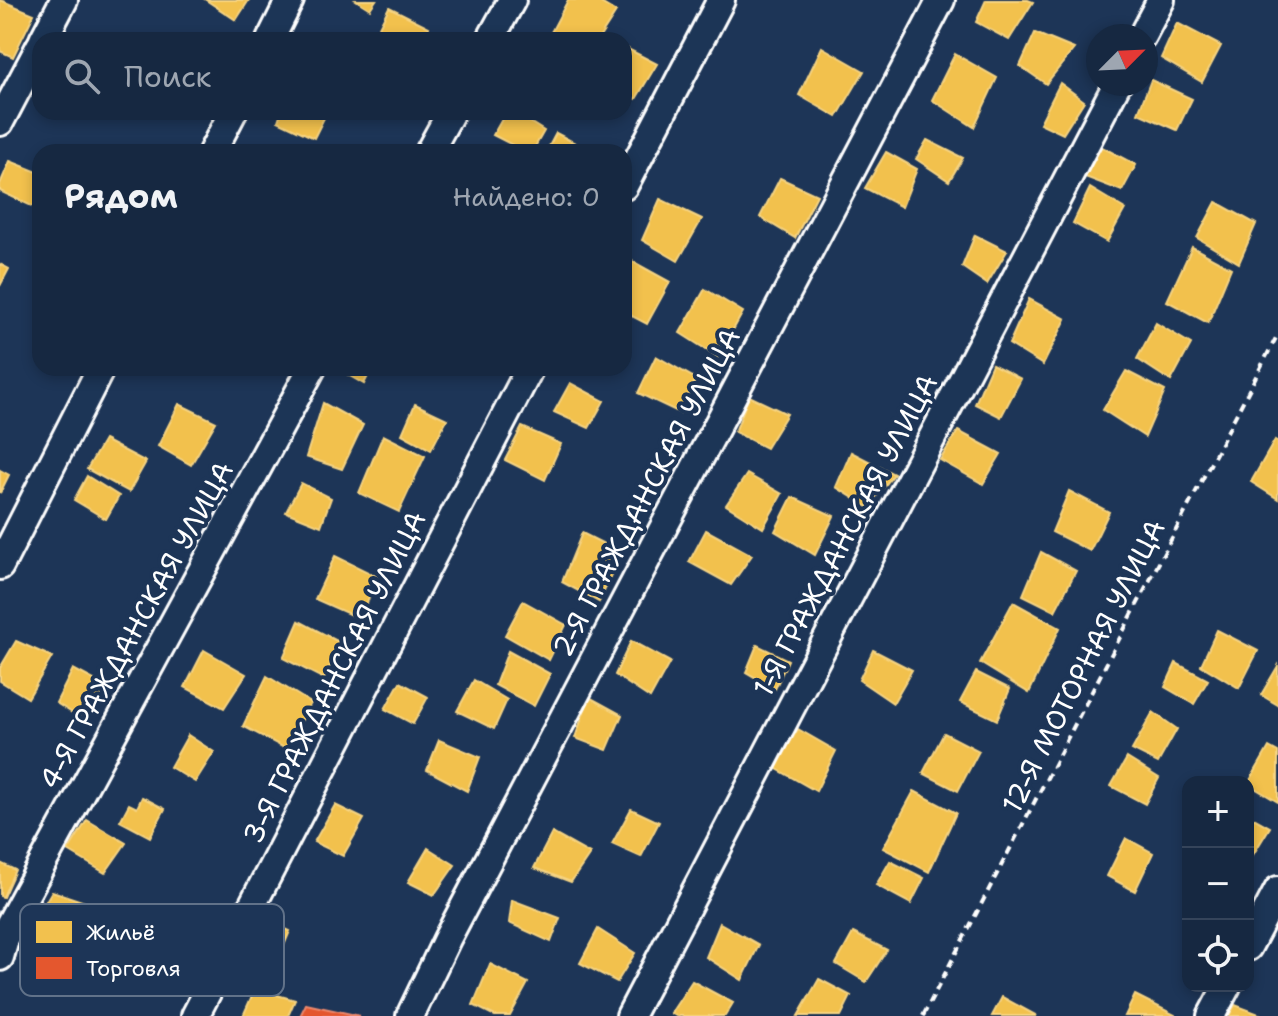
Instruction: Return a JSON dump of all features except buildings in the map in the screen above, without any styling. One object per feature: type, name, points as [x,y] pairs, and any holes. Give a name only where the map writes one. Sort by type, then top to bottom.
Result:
[{"type":"street","points":[[47,32],[64,0]]},
{"type":"street","points":[[274,32],[290,0]]},
{"type":"street","points":[[494,32],[512,0]]},
{"type":"street","points":[[632,171],[721,0]]},
{"type":"street","name":"2-Я ГРАЖДАНСКАЯ УЛИЦА","points":[[410,1016],[447,939],[941,0]]},
{"type":"street","points":[[1148,24],[1161,0]]},
{"type":"street","points":[[0,122],[32,61]]},
{"type":"street","name":"1-Я ГРАЖДАНСКАЯ УЛИЦА","points":[[630,1016],[1111,96]]},
{"type":"street","points":[[216,144],[229,120]]},
{"type":"street","points":[[433,144],[447,120]]},
{"type":"street","points":[[0,566],[97,376]]},
{"type":"street","name":"4-Я ГРАЖДАНСКАЯ УЛИЦА","points":[[20,904],[308,376]]},
{"type":"street","name":"3-Я ГРАЖДАНСКАЯ УЛИЦА","points":[[253,904],[526,376]]},
{"type":"street","points":[[1254,936],[1278,890]]},
{"type":"street","name":"4-Я ГРАЖДАНСКАЯ УЛИЦА","points":[[0,957],[9,925],[20,905]]},
{"type":"street","points":[[1211,1016],[1224,992]]},
{"type":"street","name":"3-Я ГРАЖДАНСКАЯ УЛИЦА","points":[[195,1016],[205,996]]},
{"type":"path","name":"12-Я МОТОРНАЯ УЛИЦА","points":[[923,1016],[1278,334]]}]
